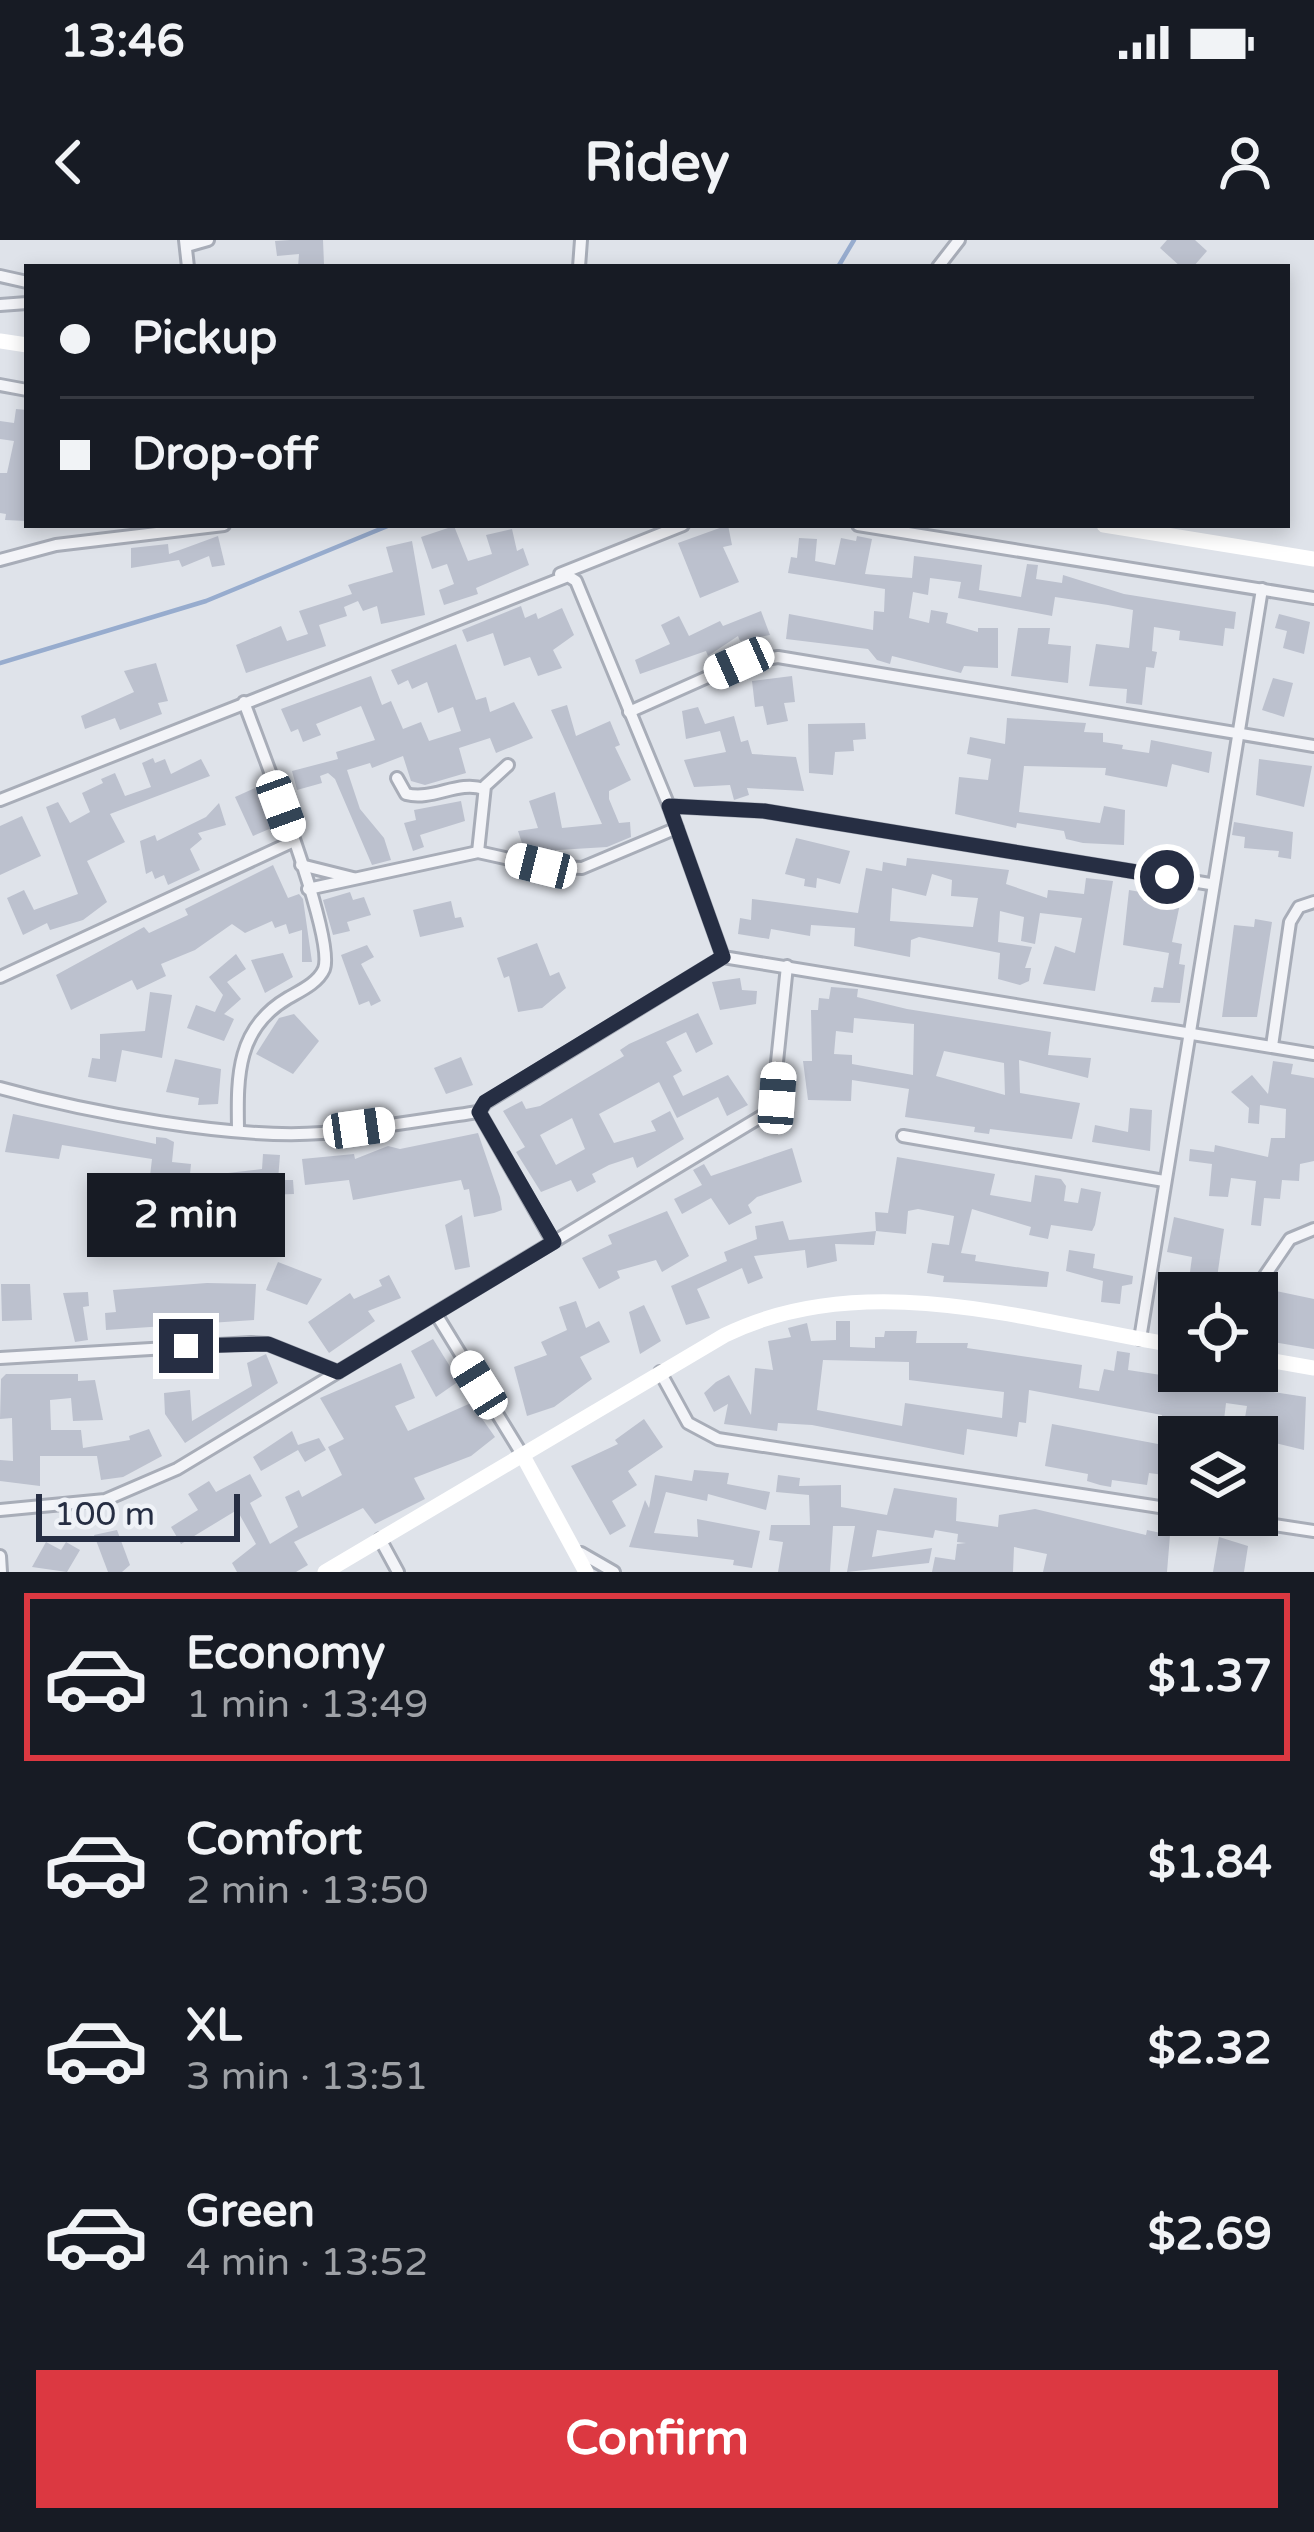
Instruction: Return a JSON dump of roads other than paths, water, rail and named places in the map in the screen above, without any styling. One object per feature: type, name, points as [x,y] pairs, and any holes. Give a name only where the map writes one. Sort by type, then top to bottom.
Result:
[{"type":"street","points":[[186,243],[208,240]]},
{"type":"street","points":[[940,264],[959,240]]},
{"type":"street","points":[[0,560],[56,545],[199,528]]},
{"type":"street","points":[[0,800],[675,528]]},
{"type":"street","points":[[877,528],[1314,598]]},
{"type":"street","points":[[1135,528],[1314,559]]},
{"type":"street","points":[[557,576],[576,581],[669,806],[723,957]]},
{"type":"street","points":[[1139,1340],[1210,884],[1262,590]]},
{"type":"street","points":[[629,712],[766,656],[1314,746]]},
{"type":"street","points":[[238,1128],[237,1072],[250,1034],[265,1015],[324,969],[322,938],[294,841],[244,702]]},
{"type":"street","points":[[478,852],[484,789],[508,765]]},
{"type":"street","points":[[398,778],[406,794],[418,797],[458,787],[484,789]]},
{"type":"street","points":[[669,806],[764,811],[1210,884]]},
{"type":"street","points":[[308,889],[478,852],[541,866],[583,868],[677,828]]},
{"type":"street","points":[[0,977],[294,841]]},
{"type":"street","points":[[301,866],[356,879]]},
{"type":"street","points":[[1272,1046],[1290,922],[1299,907],[1314,902]]},
{"type":"street","points":[[479,1112],[485,1102],[723,957],[1314,1054]]},
{"type":"street","points":[[0,1510],[81,1504],[127,1492],[177,1469],[772,1110],[787,966]]},
{"type":"street","points":[[0,1088],[147,1118],[319,1134],[479,1112]]},
{"type":"street","points":[[479,1112],[554,1242]]},
{"type":"street","points":[[903,1136],[1164,1181]]},
{"type":"street","points":[[1267,1272],[1290,1239],[1314,1228]]},
{"type":"street","points":[[325,1572],[660,1372],[751,1323],[834,1301],[970,1311],[1158,1343]]},
{"type":"street","points":[[436,1314],[581,1553],[586,1572]]},
{"type":"street","points":[[0,1358],[250,1343],[268,1344],[338,1372]]},
{"type":"street","points":[[1278,1362],[1314,1368]]},
{"type":"street","points":[[660,1372],[688,1423],[718,1439],[1158,1507]]},
{"type":"street","points":[[1278,1526],[1314,1531]]},
{"type":"street","points":[[380,1539],[398,1572]]},
{"type":"street","points":[[581,1553],[614,1572]]},
{"type":"street","points":[[0,1556],[2,1572]]},
{"type":"waterway","points":[[840,264],[854,240]]},
{"type":"waterway","points":[[0,663],[206,601],[383,528]]}]
